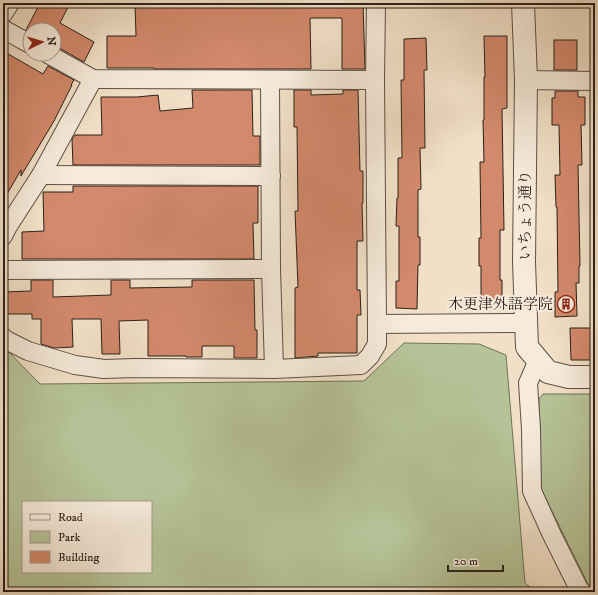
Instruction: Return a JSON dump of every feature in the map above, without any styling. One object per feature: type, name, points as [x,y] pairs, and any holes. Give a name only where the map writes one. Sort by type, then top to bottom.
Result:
[{"type":"street","points":[[3,14],[10,3]]},
{"type":"street","points":[[3,337],[28,351],[75,365],[104,369],[274,369],[361,364],[370,356],[377,344],[375,80],[376,3]]},
{"type":"street","name":"いちょう通り","points":[[523,3],[526,80],[524,254],[527,347],[548,372],[569,377],[595,377]]},
{"type":"street","points":[[3,29],[22,40]]},
{"type":"street","points":[[62,62],[93,79],[375,80]]},
{"type":"street","points":[[5,229],[41,175],[93,79]]},
{"type":"street","points":[[270,80],[271,269],[274,369]]},
{"type":"street","points":[[526,80],[595,80]]},
{"type":"street","points":[[41,175],[271,176]]},
{"type":"street","points":[[3,270],[271,269]]},
{"type":"street","points":[[377,324],[526,323]]},
{"type":"street","points":[[538,360],[528,383],[531,429],[532,491],[552,535],[579,589],[582,592]]},
{"type":"green space","points":[[404,343],[479,344],[506,355],[525,583],[536,592],[3,592],[3,346],[40,384],[364,381]]},
{"type":"green space","points":[[543,394],[595,394],[595,592],[592,592],[539,485],[539,399]]},
{"type":"building","points":[[40,3],[70,3],[60,22],[30,22]]},
{"type":"building","points":[[135,3],[363,3],[365,69],[342,69],[342,18],[310,18],[311,69],[107,68],[107,36],[136,36]]},
{"type":"building","points":[[62,24],[94,42],[84,62],[62,50]]},
{"type":"building","points":[[484,36],[507,36],[507,108],[502,109],[504,230],[500,230],[500,280],[502,280],[502,307],[481,307],[479,238],[481,238],[480,162],[484,162]]},
{"type":"building","points":[[426,38],[427,70],[424,70],[425,148],[420,148],[421,189],[418,190],[418,237],[420,237],[420,265],[418,265],[417,309],[396,308],[396,281],[399,281],[399,226],[396,226],[398,158],[402,158],[401,80],[404,80],[404,39]]},
{"type":"building","points":[[554,40],[577,40],[577,70],[554,70]]},
{"type":"building","points":[[3,51],[43,74],[48,66],[74,80],[54,121],[21,176],[21,170],[3,201]]},
{"type":"building","points":[[192,90],[252,90],[253,136],[260,136],[260,165],[73,165],[72,139],[75,135],[102,135],[101,97],[137,97],[158,95],[160,111],[193,108]]},
{"type":"building","points":[[294,90],[311,90],[311,95],[343,94],[343,90],[358,90],[360,171],[363,171],[363,241],[357,241],[357,290],[360,290],[361,315],[357,315],[357,353],[318,353],[318,356],[295,358],[295,288],[298,287],[295,211],[298,211],[297,127],[294,127]]},
{"type":"building","points":[[555,91],[578,91],[578,97],[585,97],[585,125],[581,125],[582,165],[578,165],[580,266],[579,283],[576,283],[577,316],[555,317],[555,292],[558,292],[555,175],[560,175],[559,125],[552,125],[552,98],[555,98]]},
{"type":"building","points":[[73,186],[258,186],[258,223],[253,223],[254,259],[22,259],[22,232],[44,231],[43,192],[73,192]]},
{"type":"building","points":[[31,280],[53,280],[53,297],[111,295],[111,280],[130,280],[130,288],[192,287],[192,280],[254,280],[257,358],[234,358],[234,346],[202,346],[202,357],[148,356],[148,320],[119,321],[120,354],[102,354],[101,319],[72,319],[73,347],[54,348],[41,344],[41,319],[32,319],[32,314],[3,314],[3,292],[31,291]]},
{"type":"building","points":[[570,328],[592,328],[592,360],[571,360]]},
{"type":"place","name":"木更津外語学院","points":[[566,304]]}]
